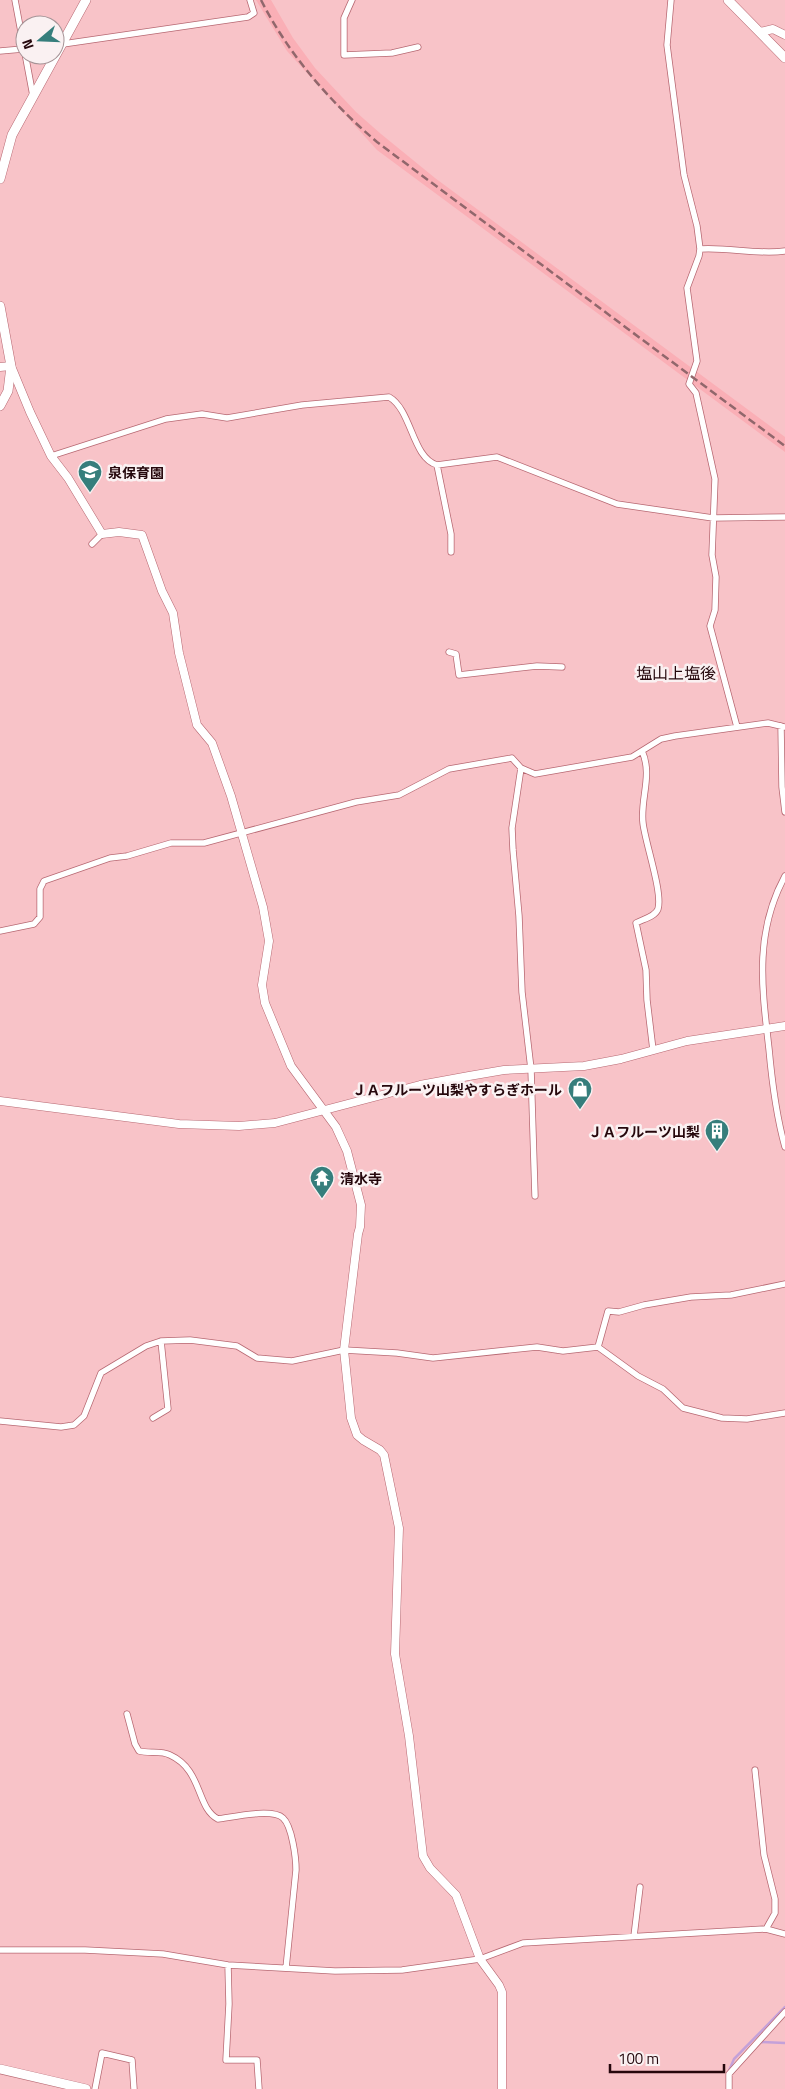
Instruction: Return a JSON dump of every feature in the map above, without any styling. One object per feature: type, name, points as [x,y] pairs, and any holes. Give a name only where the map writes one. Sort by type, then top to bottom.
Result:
[{"type":"main road","points":[[65,40],[86,0]]},
{"type":"main road","points":[[728,0],[785,58]]},
{"type":"main road","points":[[0,178],[12,135],[51,65]]},
{"type":"main road","points":[[0,306],[11,366],[8,391],[0,406]]},
{"type":"main road","points":[[0,2069],[86,2089]]},
{"type":"street","points":[[15,0],[18,15]]},
{"type":"street","points":[[65,44],[248,17],[254,13],[250,0]]},
{"type":"street","points":[[352,0],[344,18],[344,55],[392,53],[418,48]]},
{"type":"street","points":[[670,0],[667,45],[684,175],[697,226],[700,249],[687,288],[697,361],[689,384],[696,393],[715,479],[712,555],[716,577],[714,610],[710,626],[737,726]]},
{"type":"street","points":[[760,32],[774,29],[785,35]]},
{"type":"street","points":[[0,51],[15,50]]},
{"type":"street","points":[[27,65],[33,96]]},
{"type":"street","points":[[700,249],[722,248],[769,253],[785,251]]},
{"type":"street","points":[[0,367],[11,366],[51,456],[68,478],[102,534]]},
{"type":"street","points":[[51,456],[166,419],[202,414],[227,418],[302,405],[389,397],[395,400],[427,459],[437,465],[497,457],[617,504],[713,518],[785,517]]},
{"type":"street","points":[[437,465],[451,534],[452,552]]},
{"type":"street","points":[[92,544],[102,534],[119,532],[142,534],[162,591],[173,613],[179,653],[197,725],[212,743],[242,831],[268,929],[269,941],[262,991],[265,1002],[291,1066],[325,1110],[336,1127],[347,1151],[361,1205],[360,1227],[344,1350],[350,1418],[353,1427],[363,1440],[380,1450],[384,1455],[399,1528],[395,1654],[409,1736],[423,1856],[430,1868],[456,1895],[480,1959],[502,1992],[502,2089]]},
{"type":"street","points":[[449,652],[456,654],[460,676],[537,666],[562,667]]},
{"type":"street","points":[[0,931],[34,924],[40,917],[40,889],[44,882],[110,858],[127,856],[171,843],[204,842],[356,802],[399,795],[455,768],[512,758],[521,768],[535,774],[632,757],[661,740],[737,726],[768,723],[783,727],[782,787],[785,812]]},
{"type":"street","points":[[642,751],[645,758],[647,776],[642,821],[657,889],[658,908],[655,915],[636,923],[646,970],[647,1000],[653,1050]]},
{"type":"street","points":[[521,768],[512,828],[519,916],[522,992],[531,1069],[534,1196]]},
{"type":"street","points":[[785,876],[778,888],[763,948],[762,996],[778,1122],[785,1147]]},
{"type":"street","points":[[0,1101],[179,1124],[222,1126],[275,1123],[420,1085],[495,1072],[584,1066],[621,1059],[687,1041],[785,1026]]},
{"type":"street","points":[[598,1347],[608,1312],[620,1312],[644,1305],[691,1297],[731,1295],[785,1284]]},
{"type":"street","points":[[0,1421],[61,1427],[74,1425],[84,1416],[101,1373],[146,1346],[161,1341],[190,1340],[237,1346],[257,1358],[292,1362],[344,1350],[397,1353],[433,1358],[537,1347],[563,1351],[598,1347],[638,1376],[663,1389],[683,1408],[722,1418],[747,1419],[785,1413]]},
{"type":"street","points":[[153,1418],[168,1409],[161,1341]]},
{"type":"street","points":[[127,1714],[135,1744],[139,1751],[163,1753],[172,1756],[192,1773],[207,1810],[213,1816],[218,1819],[255,1814],[276,1815],[283,1818],[287,1824],[296,1856],[296,1870],[286,1968]]},
{"type":"street","points":[[755,1770],[764,1855],[775,1899],[775,1913],[766,1929]]},
{"type":"street","points":[[634,1936],[640,1887]]},
{"type":"street","points":[[0,1950],[93,1950],[163,1954],[228,1965],[334,1972],[402,1970],[480,1959],[523,1944],[766,1929],[785,1934]]},
{"type":"street","points":[[228,1965],[226,2060],[257,2060],[259,2089]]},
{"type":"street","points":[[729,2089],[729,2074],[785,2012]]},
{"type":"street","points":[[95,2089],[102,2053],[132,2060],[134,2089]]},
{"type":"shaded area","points":[[256,0],[271,0],[293,38],[315,68],[356,112],[381,134],[435,178],[785,437],[785,452],[377,150],[287,51]]},
{"type":"waterway","points":[[728,2073],[734,2059],[785,2007]]},
{"type":"waterway","points":[[759,2042],[785,2043]]},
{"type":"railway","points":[[261,0],[284,40],[312,77],[343,111],[377,142],[785,446]]},
{"type":"place","name":"泉保育園","points":[[90,493]]},
{"type":"place","name":"ＪＡフルーツ山梨やすらぎホール","points":[[580,1110]]},
{"type":"place","name":"ＪＡフルーツ山梨","points":[[717,1152]]},
{"type":"place","name":"清水寺","points":[[322,1199]]},
{"type":"district","name":"塩山上塩後","points":[[676,673]]}]
